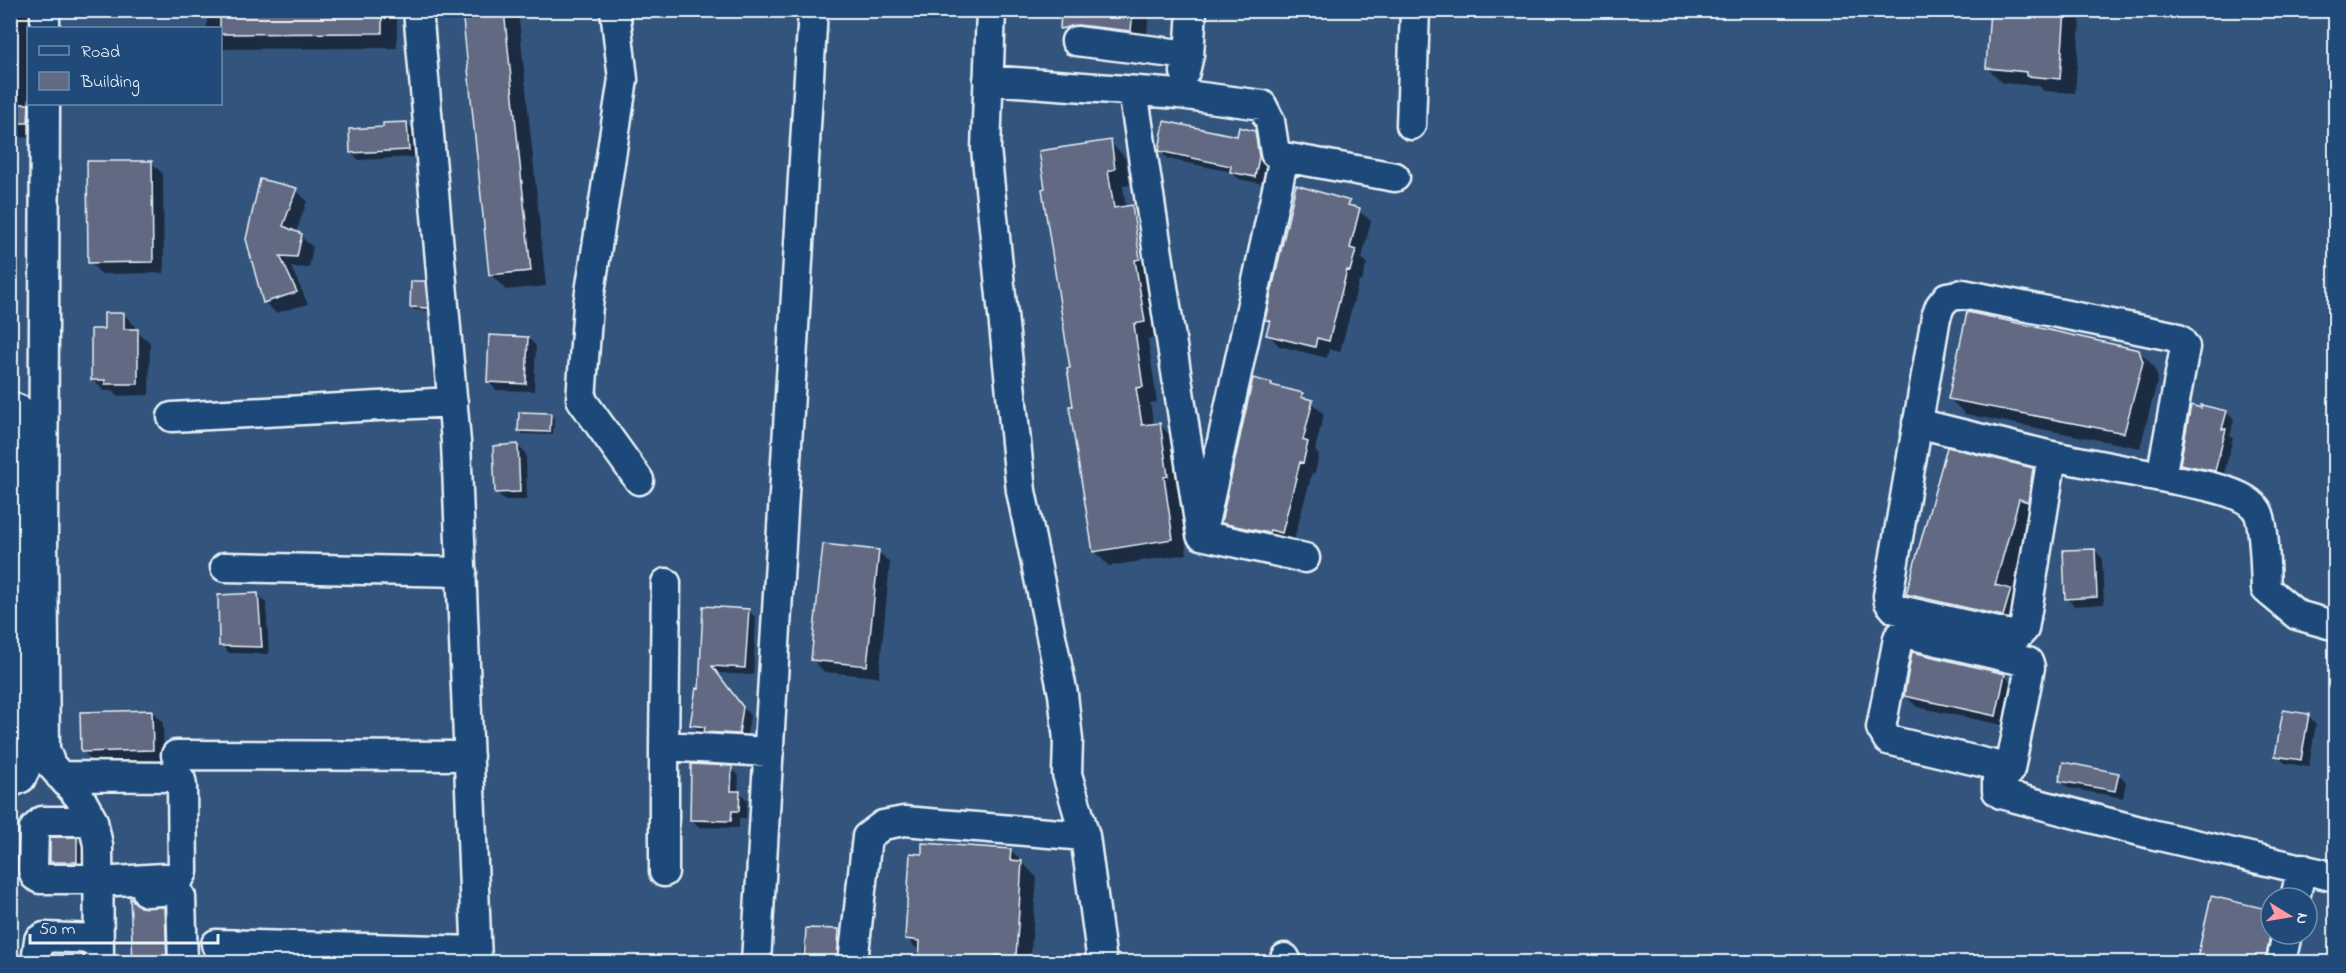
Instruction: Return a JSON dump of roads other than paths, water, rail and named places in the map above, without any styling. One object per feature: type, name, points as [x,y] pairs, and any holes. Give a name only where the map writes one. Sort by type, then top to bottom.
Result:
[{"type":"street","points":[[45,10],[45,27]]},
{"type":"street","points":[[216,944],[477,957],[453,402],[418,10]]},
{"type":"street","points":[[615,10],[622,79],[588,305],[581,399],[639,480]]},
{"type":"street","points":[[756,963],[813,10]]},
{"type":"street","points":[[991,10],[986,149],[1021,491],[1063,694],[1068,740],[1067,774],[1085,836],[1102,963]]},
{"type":"street","points":[[1179,94],[1189,55],[1192,10]]},
{"type":"street","points":[[1411,125],[1415,10]]},
{"type":"street","points":[[1076,41],[1189,55]]},
{"type":"street","points":[[988,80],[1179,94],[1262,105],[1270,121],[1275,153],[1284,157],[1395,177]]},
{"type":"street","points":[[1133,91],[1201,535]]},
{"type":"street","points":[[10,783],[21,778],[26,768],[21,599],[33,490],[45,105]]},
{"type":"street","points":[[1201,535],[1284,157]]},
{"type":"street","points":[[2052,456],[2024,629],[2018,635],[1895,609],[1889,602],[1888,596],[1936,317],[1947,297],[1963,294],[1982,297],[2172,336],[2180,340],[2185,347],[2161,477]]},
{"type":"street","points":[[172,417],[453,402]]},
{"type":"street","points":[[10,406],[20,410],[24,416],[33,490]]},
{"type":"street","points":[[1917,423],[2052,456],[2221,490],[2247,499],[2259,513],[2266,589],[2297,615],[2336,626]]},
{"type":"street","points":[[1201,535],[1305,558]]},
{"type":"street","points":[[225,567],[462,572]]},
{"type":"street","points":[[664,872],[666,584]]},
{"type":"street","points":[[21,599],[45,749],[51,765],[81,799],[93,821],[99,845],[99,951],[44,937],[39,940],[36,948],[36,963]]},
{"type":"street","points":[[1997,771],[2008,772],[2010,769],[2030,667],[2028,662],[1902,634],[1898,638],[1881,728],[1884,735],[1894,741],[1994,765],[1997,771],[1997,791],[2001,794],[2151,834],[2336,877]]},
{"type":"street","points":[[664,746],[769,752]]},
{"type":"street","points":[[176,754],[469,756]]},
{"type":"street","points":[[60,776],[174,777],[181,780],[183,872],[180,877],[99,886]]},
{"type":"street","points":[[93,821],[42,821],[38,824],[34,829],[33,870],[35,876],[40,879],[178,893],[181,897],[183,963]]},
{"type":"street","points":[[853,963],[867,837],[883,825],[904,821],[1085,836]]},
{"type":"street","points":[[2298,886],[2302,868]]},
{"type":"street","points":[[2281,963],[2285,946]]}]
